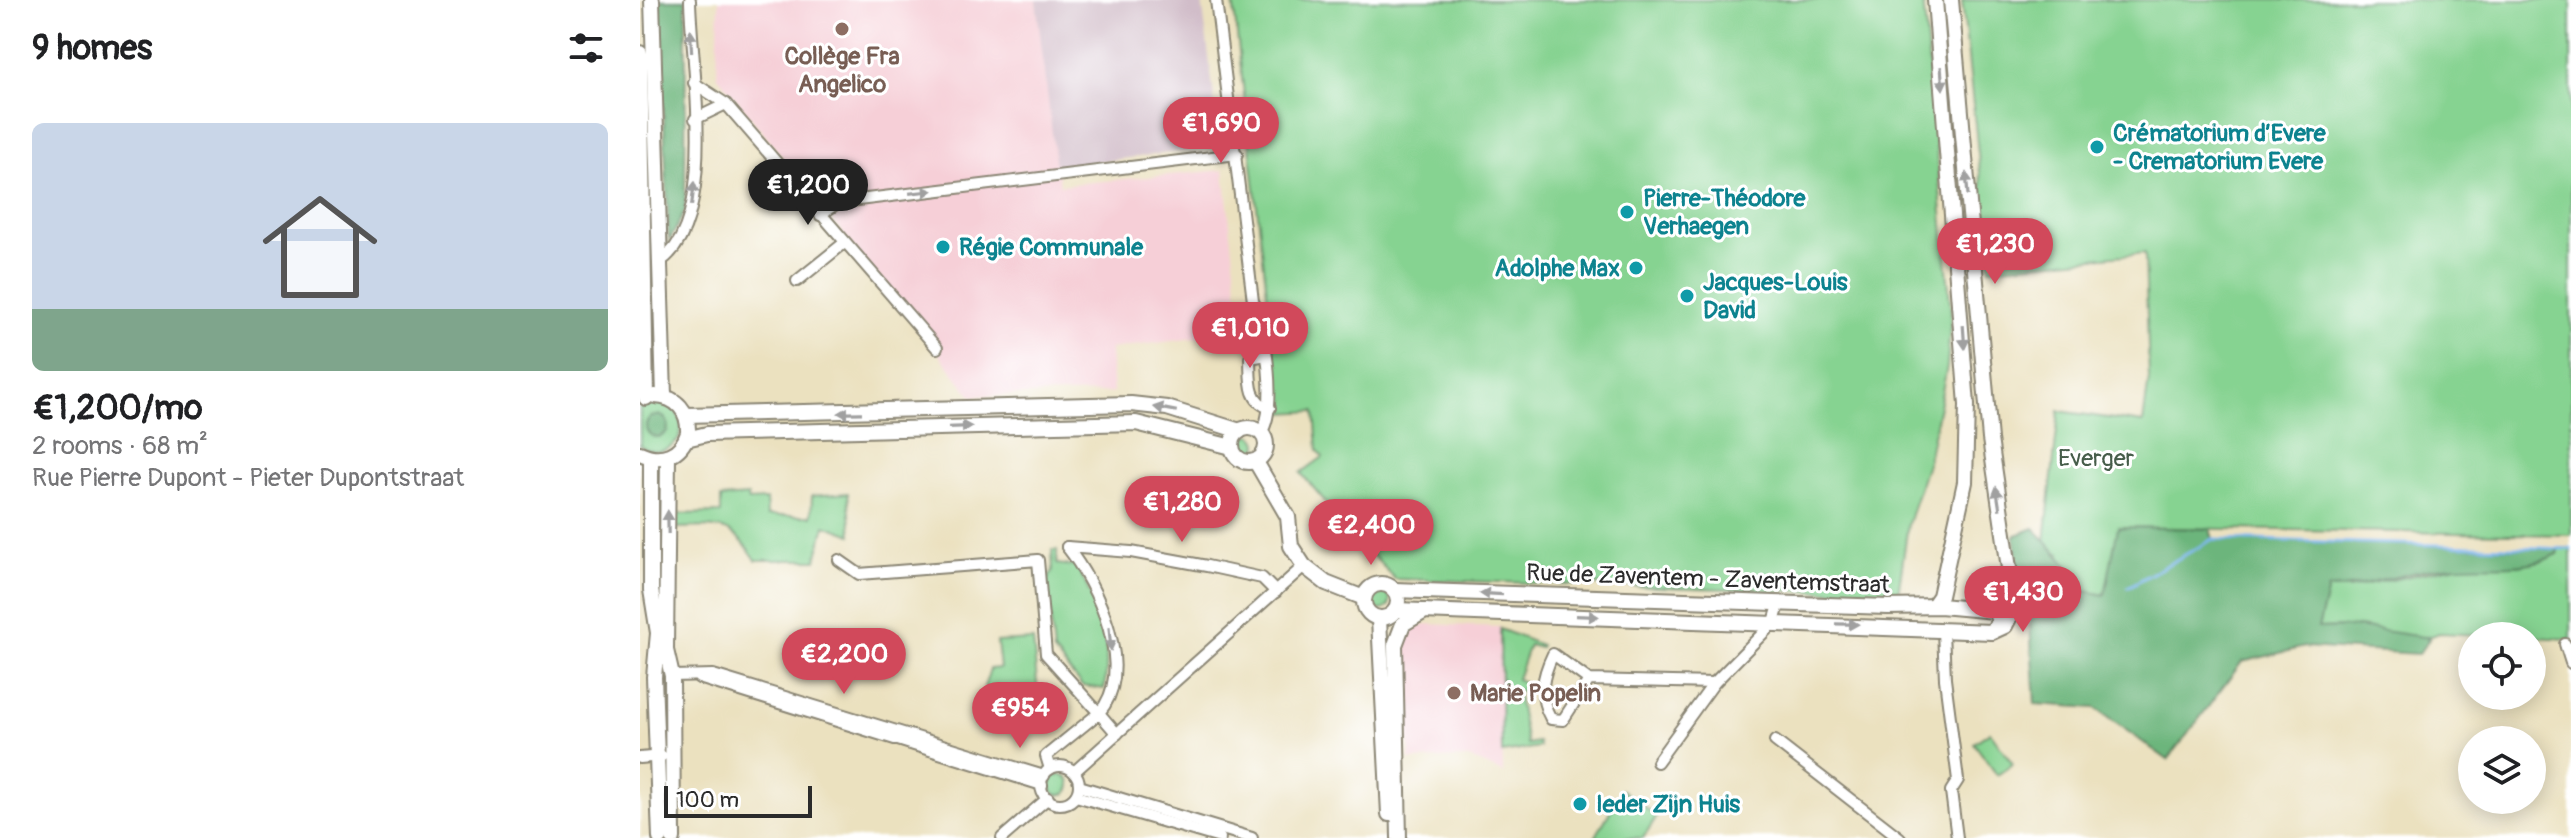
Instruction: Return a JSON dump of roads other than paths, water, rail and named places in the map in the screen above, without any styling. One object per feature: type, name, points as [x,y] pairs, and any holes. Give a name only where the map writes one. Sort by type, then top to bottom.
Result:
[{"type":"main road","points":[[652,0],[664,396]]},
{"type":"main road","points":[[1933,606],[1940,596],[1965,482],[1967,420],[1965,343],[1935,0]]},
{"type":"main road","points":[[1951,0],[1990,439],[2010,575],[2008,623],[1992,632]]},
{"type":"main road","points":[[640,53],[643,399],[664,396],[677,403],[686,415],[686,439]]},
{"type":"main road","points":[[665,676],[651,590],[645,455],[668,456],[686,439],[707,434],[1136,423],[1232,447],[1241,460],[1256,462],[1263,457],[1267,446],[1261,433],[1250,428],[1240,431],[1167,408],[1131,404],[885,413],[686,415]]},
{"type":"main road","points":[[885,413],[886,429]]},
{"type":"main road","points":[[1232,447],[1240,431]]},
{"type":"main road","points":[[660,838],[668,456]]},
{"type":"main road","points":[[1256,462],[1288,517],[1291,546],[1304,566],[1326,583],[1364,598]]},
{"type":"main road","points":[[1364,598],[1374,585],[1388,585],[1399,600],[1388,615],[1390,838]]},
{"type":"main road","name":"Rue de Zaventem - Zaventemstraat","points":[[1388,615],[1425,610],[1992,632],[1999,621],[1995,611],[1933,606],[1394,590]]},
{"type":"main road","points":[[1364,598],[1369,614],[1388,615]]},
{"type":"main road","points":[[1888,607],[1888,627]]},
{"type":"main road","points":[[1394,696],[1398,633],[1409,619],[1425,610]]},
{"type":"main road","points":[[1388,615],[1399,838]]},
{"type":"main road","points":[[664,756],[673,838]]},
{"type":"street","points":[[661,261],[676,248],[689,218],[694,192],[695,119],[690,0]]},
{"type":"street","points":[[1216,0],[1253,301],[1262,319],[1266,355],[1270,408],[1261,433]]},
{"type":"street","points":[[694,83],[726,104],[843,244],[937,348]]},
{"type":"street","points":[[695,119],[726,104]]},
{"type":"street","points":[[820,215],[836,204],[850,201],[1237,154]]},
{"type":"street","points":[[797,281],[843,244]]},
{"type":"street","points":[[1266,355],[1250,358],[1252,394],[1256,401],[1270,408]]},
{"type":"street","points":[[1002,838],[1015,834],[1048,798],[1046,756],[1099,713],[1112,678],[1111,632],[1096,587],[1067,547],[1131,552],[1207,566],[1262,578],[1276,592]]},
{"type":"street","points":[[839,560],[859,574],[1038,560],[1046,654],[1117,734]]},
{"type":"street","points":[[1074,772],[1304,566]]},
{"type":"street","points":[[1657,762],[1714,683],[1774,622],[1780,602]]},
{"type":"street","points":[[1943,630],[1945,679],[1958,780],[1951,791],[1957,838]]},
{"type":"street","points":[[2565,644],[2571,663]]},
{"type":"street","points":[[1589,680],[1563,720],[1551,719],[1541,688],[1553,654],[1589,680],[1714,683]]},
{"type":"street","points":[[665,676],[697,677],[1046,777],[1063,766],[1074,772]]},
{"type":"street","points":[[1775,741],[1900,838]]},
{"type":"street","points":[[640,758],[664,756]]},
{"type":"street","points":[[1074,772],[1077,791]]},
{"type":"street","points":[[1048,798],[1064,803],[1077,791]]},
{"type":"street","points":[[1077,791],[1220,838]]},
{"type":"street","points":[[1077,791],[1252,838]]},
{"type":"street","points":[[1878,838],[1884,826]]},
{"type":"waterway","points":[[2128,587],[2213,539],[2512,547]]},
{"type":"waterway","points":[[2514,547],[2571,549]]},
{"type":"place","name":"Collège Fra Angelico","points":[[842,29]]},
{"type":"place","name":"Crématorium d’Evere - Crematorium Evere","points":[[2097,147]]},
{"type":"place","name":"Pierre-Théodore Verhaegen","points":[[1627,212]]},
{"type":"place","name":"Régie Communale","points":[[943,247]]},
{"type":"place","name":"Adolphe Max","points":[[1636,268]]},
{"type":"place","name":"Jacques-Louis David","points":[[1687,296]]},
{"type":"place","name":"Marie Popelin","points":[[1454,693]]},
{"type":"place","name":"Ieder Zijn Huis","points":[[1580,804]]},
{"type":"park label","name":"Everger","points":[[2096,458]]}]
